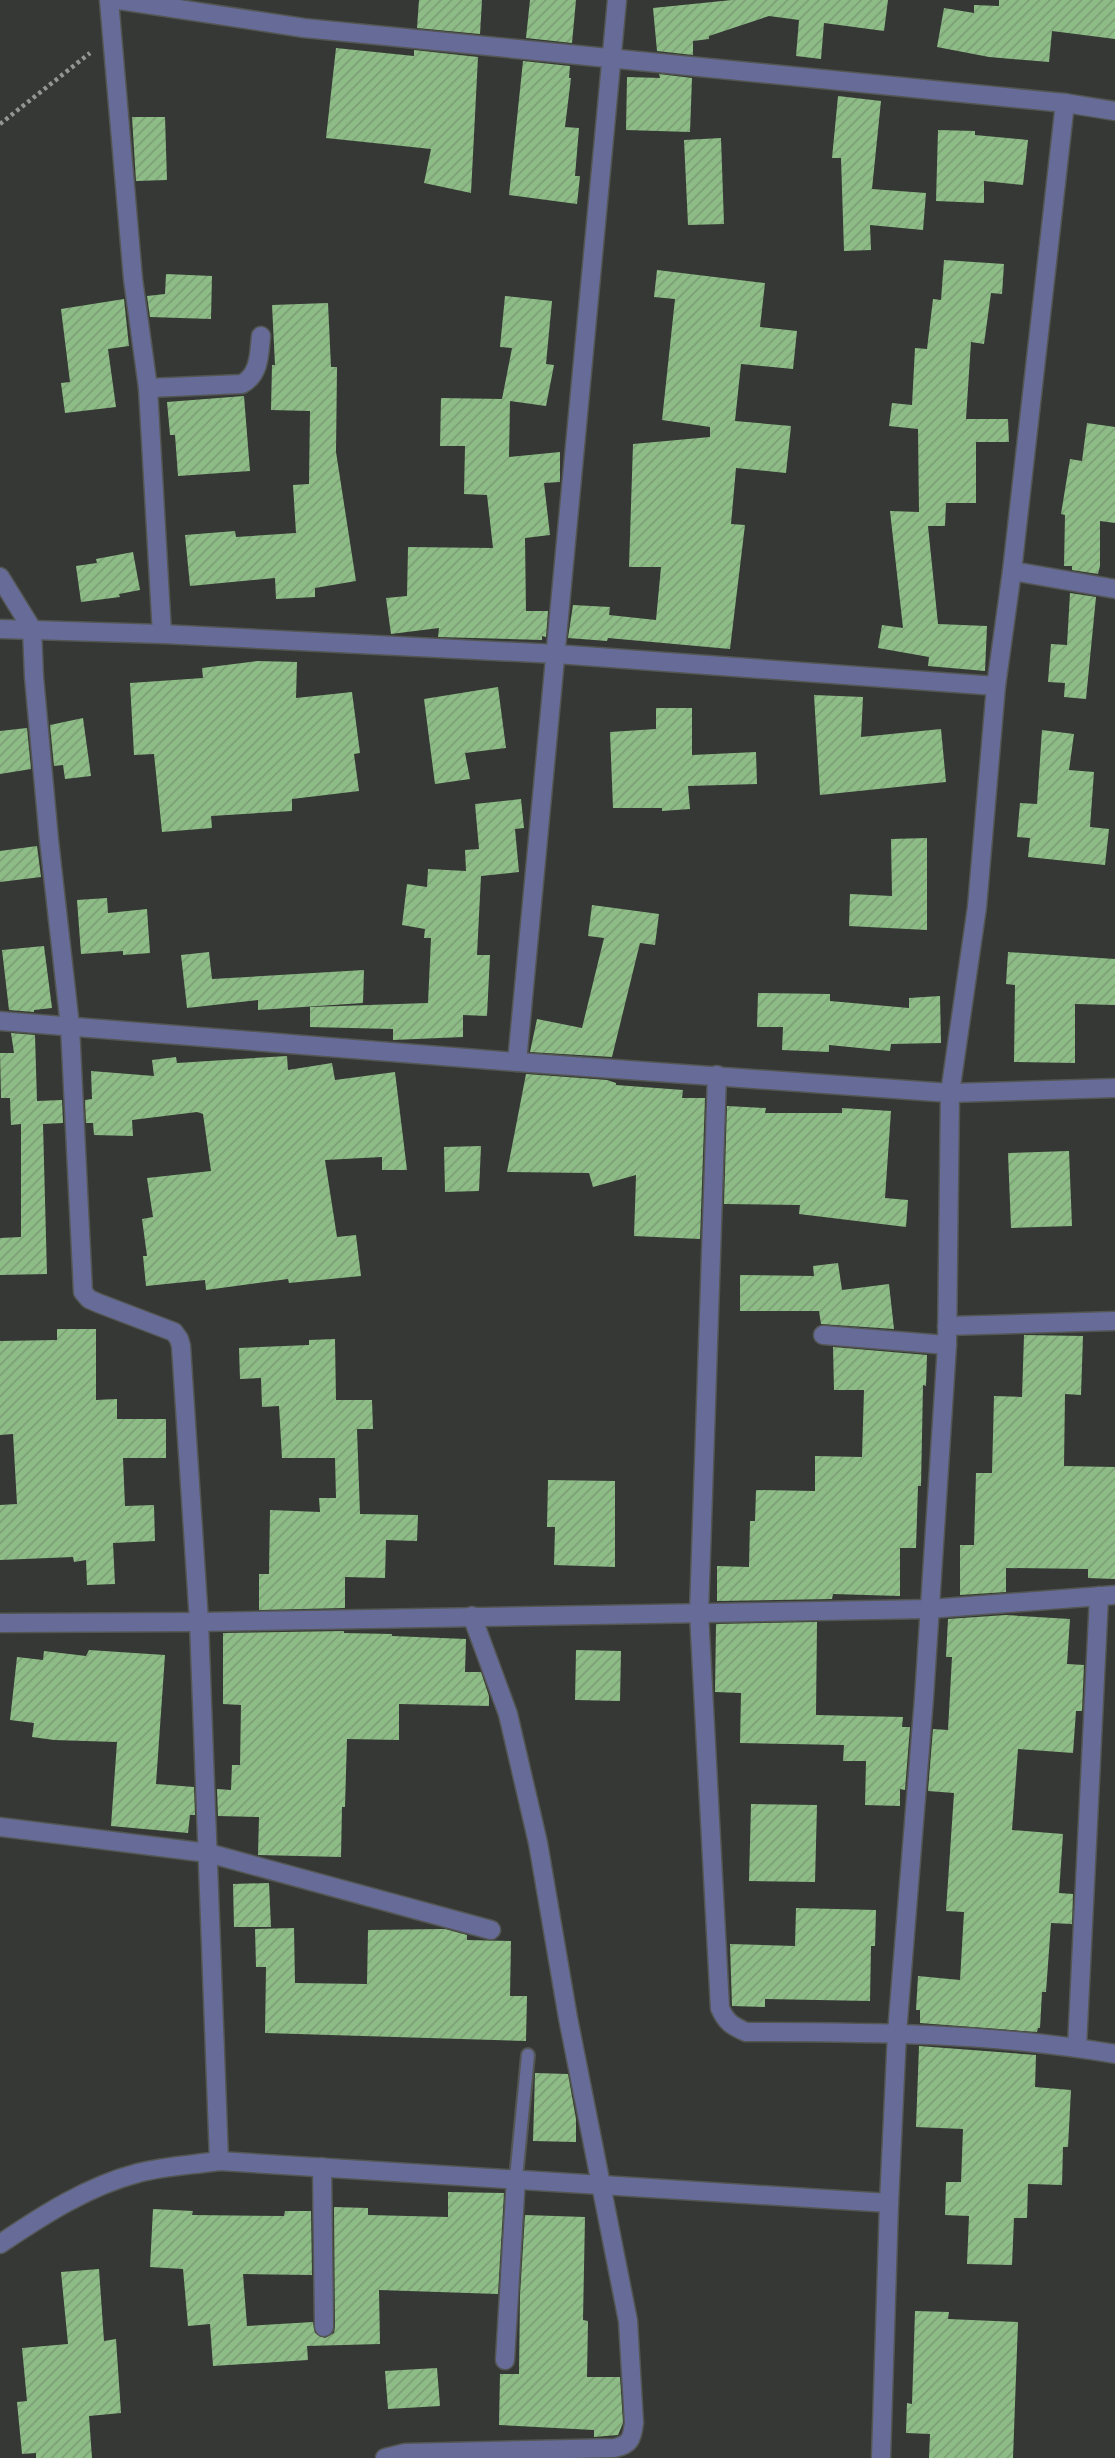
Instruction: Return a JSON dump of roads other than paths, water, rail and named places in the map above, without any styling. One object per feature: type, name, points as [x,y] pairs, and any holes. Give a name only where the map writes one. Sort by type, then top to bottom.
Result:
[{"type":"street","points":[[109,0],[133,279],[148,388],[162,634]]},
{"type":"street","points":[[119,0],[304,28],[1065,103],[1115,111]]},
{"type":"street","points":[[517,1062],[617,0]]},
{"type":"street","points":[[881,2458],[897,2033],[947,1336],[950,1093],[977,907],[996,686],[1012,571],[1065,103]]},
{"type":"street","points":[[148,388],[242,384],[251,379],[256,369],[261,336]]},
{"type":"street","points":[[1012,571],[1115,589]]},
{"type":"street","points":[[0,577],[32,629],[43,772],[70,1026],[83,1292],[89,1299],[174,1332],[179,1339],[199,1622],[219,2161]]},
{"type":"street","points":[[0,629],[162,634],[556,654],[996,686]]},
{"type":"street","points":[[0,1021],[950,1093],[1115,1088]]},
{"type":"street","points":[[717,1076],[699,1613],[720,2008],[725,2020],[746,2032],[897,2033],[1077,2048],[1115,2054]]},
{"type":"street","points":[[823,1335],[947,1336],[1115,1321]]},
{"type":"street","points":[[0,1623],[929,1609],[1107,1595],[1077,2048]]},
{"type":"street","points":[[385,2458],[405,2454],[614,2448],[626,2446],[632,2438],[634,2423],[628,2321],[568,2018],[538,1843],[508,1714],[472,1616]]},
{"type":"street","points":[[0,1827],[208,1853],[491,1930]]},
{"type":"street","points":[[0,2244],[99,2186],[140,2172],[219,2161],[889,2203]]},
{"type":"street","points":[[322,2167],[324,2327]]},
{"type":"street","points":[[505,2360],[516,2178]]},
{"type":"lane","points":[[516,2178],[528,2055]]}]
